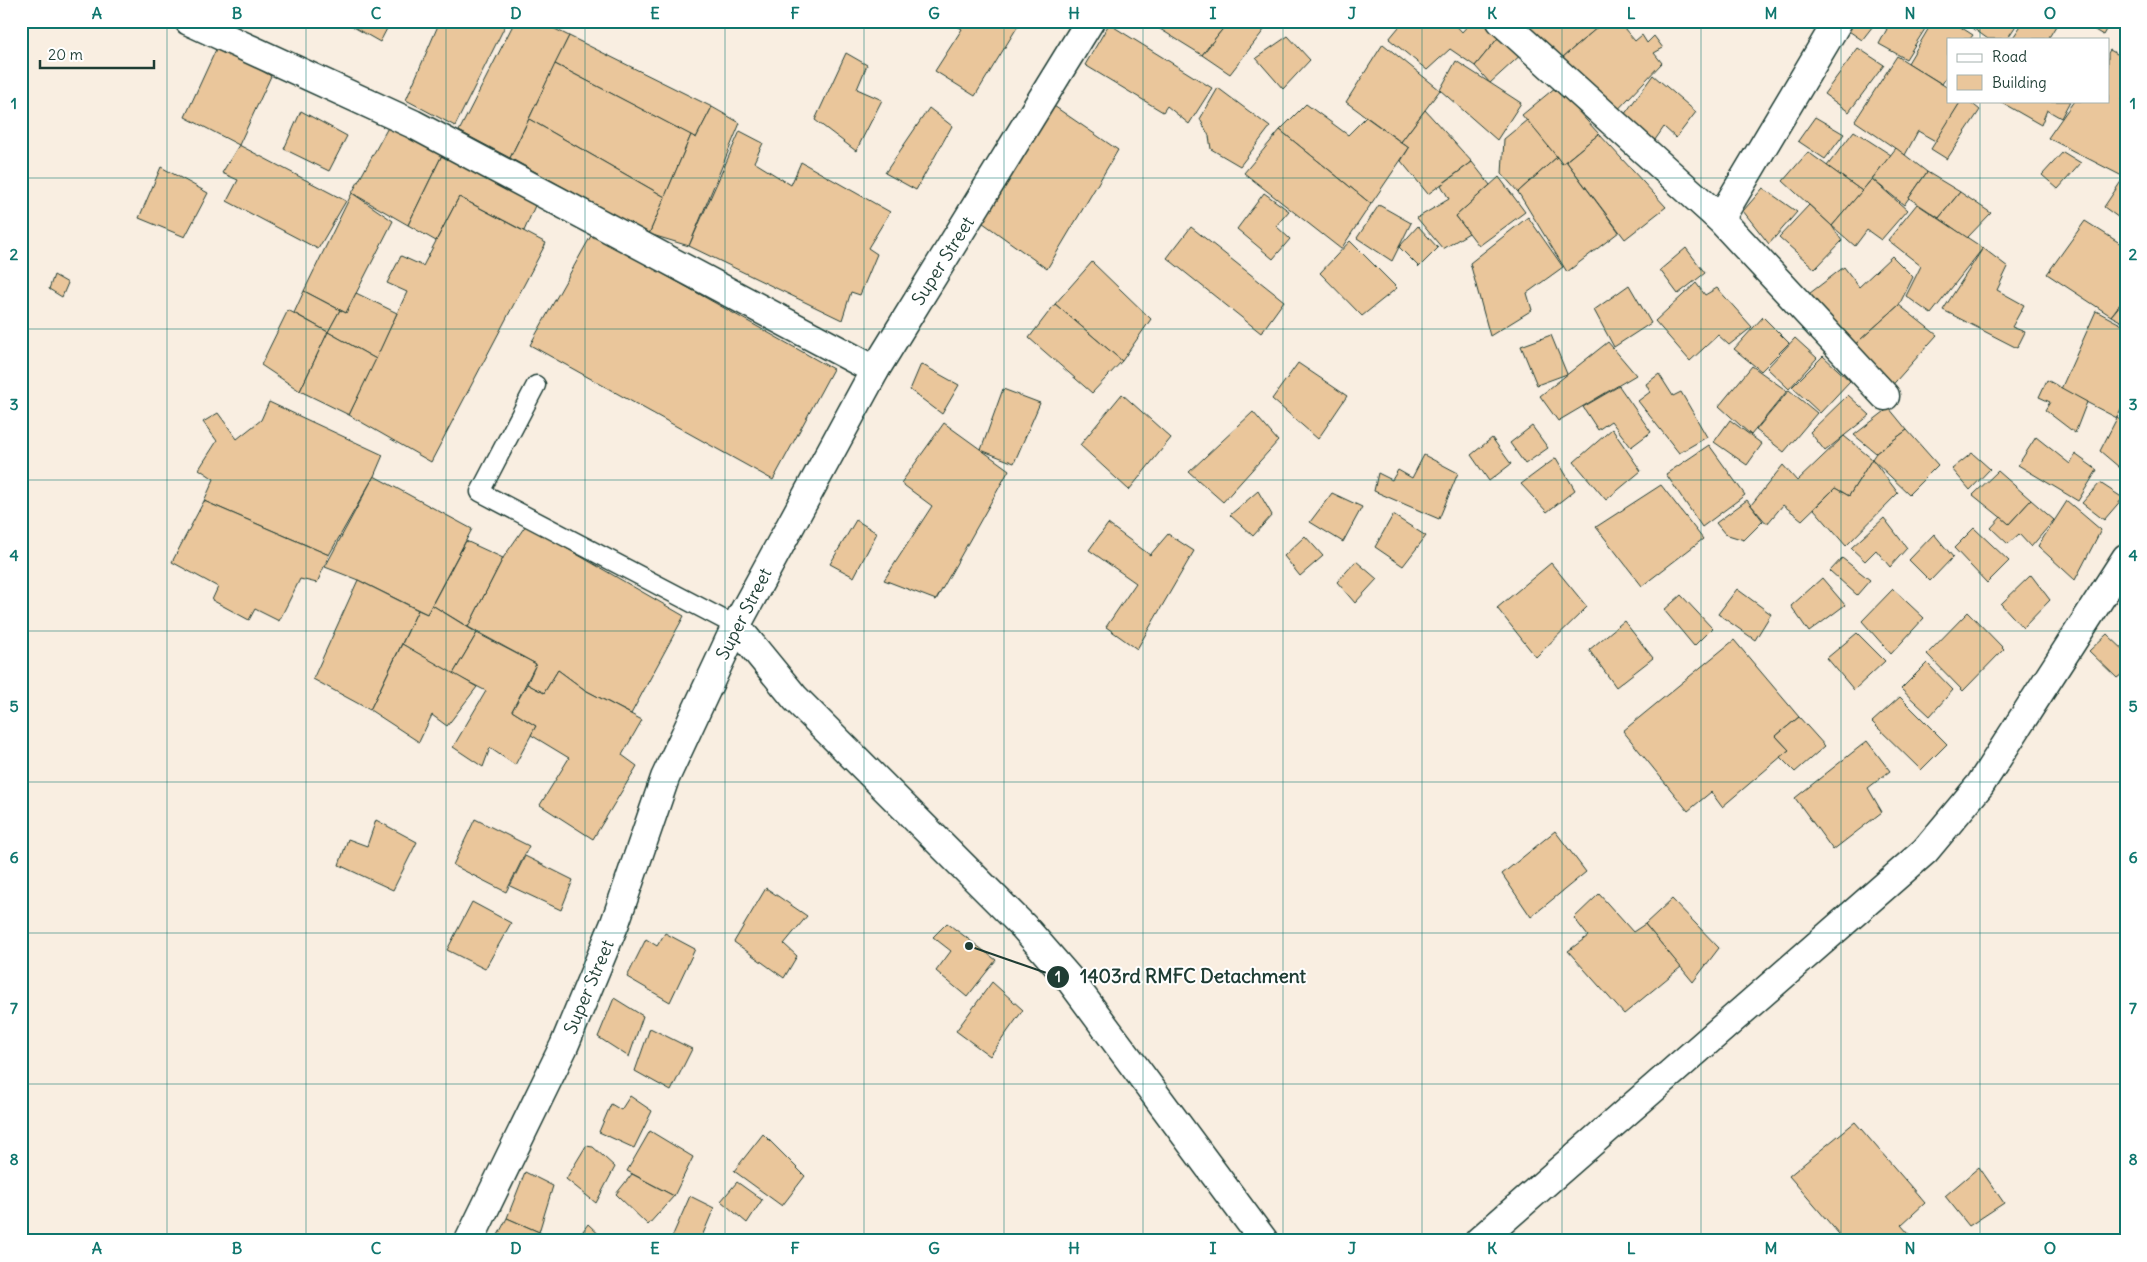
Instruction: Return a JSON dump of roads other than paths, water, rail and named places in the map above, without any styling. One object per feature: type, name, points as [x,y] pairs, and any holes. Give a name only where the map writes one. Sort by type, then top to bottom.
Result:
[{"type":"street","points":[[189,21],[413,124],[875,370]]},
{"type":"street","name":"Super Street","points":[[469,1241],[564,1046],[615,923],[665,778],[736,626],[875,370],[1090,21]]},
{"type":"street","points":[[1501,21],[1720,219],[1885,396]]},
{"type":"street","points":[[1720,219],[1838,21]]},
{"type":"street","points":[[1479,1241],[1925,851],[1980,784],[2126,558]]},
{"type":"street","points":[[736,626],[795,698],[1024,927],[1071,981],[1264,1241]]},
{"type":"lane","points":[[536,385],[480,492],[736,626]]},
{"type":"place","name":"1403rd RMFC Detachment","points":[[969,946]]}]
